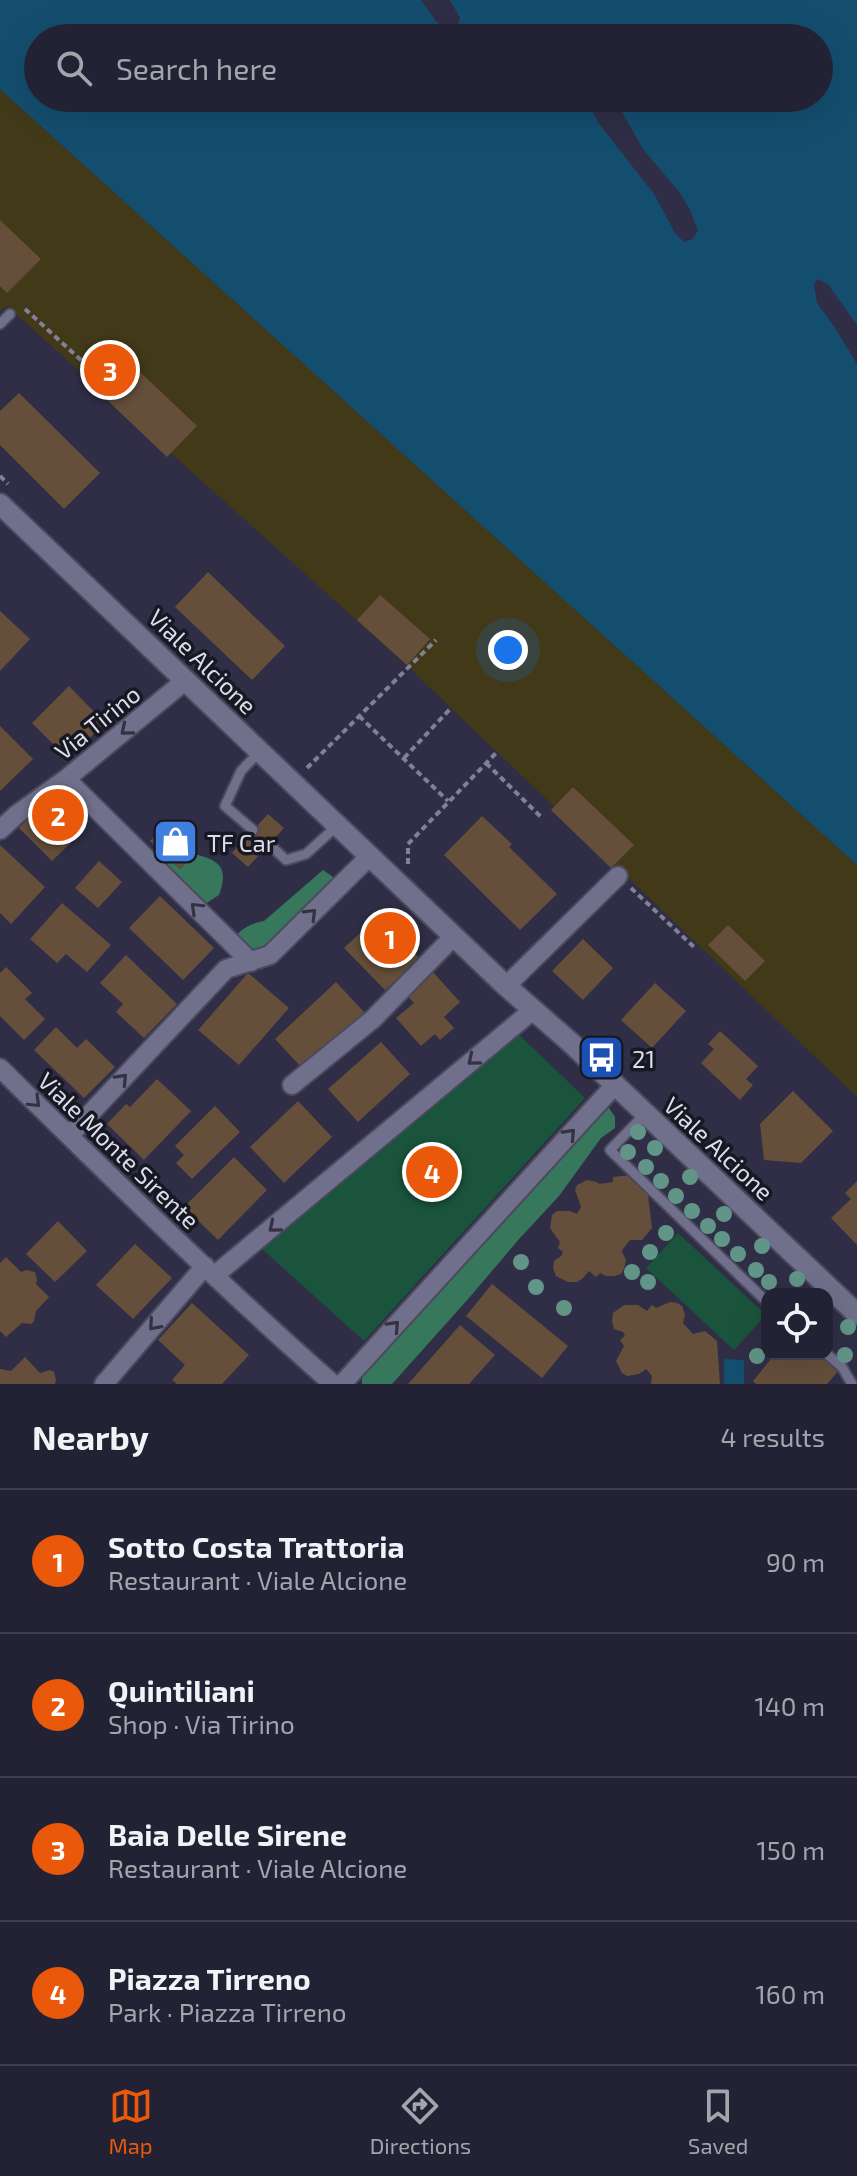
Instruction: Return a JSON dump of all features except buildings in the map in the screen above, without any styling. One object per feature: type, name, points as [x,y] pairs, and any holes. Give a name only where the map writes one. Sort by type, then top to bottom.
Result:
[{"type":"street","name":"Viale Alcione","points":[[0,504],[506,986],[570,1042],[857,1314]]},
{"type":"street","name":"Via Tirino","points":[[0,830],[186,680]]},
{"type":"street","points":[[66,779],[251,962]]},
{"type":"street","points":[[69,1136],[226,969],[270,955],[370,856]]},
{"type":"street","points":[[506,986],[618,876]]},
{"type":"street","points":[[292,1085],[373,1019],[454,936]]},
{"type":"street","points":[[104,1384],[210,1270],[252,1245],[533,1010]]},
{"type":"street","name":"Viale Monte Sirente","points":[[0,1068],[281,1339],[333,1384]]},
{"type":"street","points":[[342,1384],[614,1086]]},
{"type":"lane","points":[[0,324],[10,314]]},
{"type":"lane","points":[[253,830],[225,806],[241,771],[260,751]]},
{"type":"lane","points":[[269,844],[286,860],[306,854],[338,825]]},
{"type":"lane","points":[[645,1114],[610,1150],[761,1296]]},
{"type":"lane","points":[[833,1359],[842,1367],[852,1384]]},
{"type":"path","points":[[10,314],[19,304],[93,371]]},
{"type":"path","points":[[307,768],[436,640]]},
{"type":"path","points":[[404,758],[451,708]]},
{"type":"path","points":[[359,716],[448,801]]},
{"type":"path","points":[[408,864],[408,844],[497,752]]},
{"type":"path","points":[[486,763],[542,818]]},
{"type":"path","points":[[618,876],[695,948]]},
{"type":"green space","points":[[194,854],[216,862],[222,872],[219,895],[205,904],[199,903],[166,867],[169,859],[180,869]]},
{"type":"green space","points":[[323,870],[333,877],[333,881],[267,945],[245,949],[236,936],[248,926],[264,921]]},
{"type":"green space","points":[[514,1030],[585,1098],[364,1341],[260,1247]]},
{"type":"green space","points":[[607,1105],[615,1117],[615,1128],[601,1138],[559,1196],[392,1384],[362,1384],[362,1377],[395,1334]]},
{"type":"green space","points":[[678,1233],[761,1310],[761,1320],[734,1350],[646,1268]]},
{"type":"sand","points":[[0,89],[857,865],[857,1097],[403,662],[7,306],[0,312]]},
{"type":"water","points":[[0,0],[857,0],[857,865],[25,112],[833,112],[833,24],[24,24],[24,111],[0,89]]},
{"type":"water","points":[[724,1359],[744,1360],[744,1384],[724,1384]]},
{"type":"pier","points":[[421,0],[450,0],[460,18],[458,24],[439,24]]},
{"type":"pier","points":[[593,112],[622,112],[643,149],[680,193],[690,210],[698,230],[693,239],[684,242],[675,233],[654,194]]},
{"type":"pier","points":[[817,279],[828,284],[857,325],[857,364],[817,303],[814,285]]},
{"type":"place","name":"Baia Delle Sirene","points":[[110,370]]},
{"type":"place","name":"Quintiliani","points":[[58,815]]},
{"type":"place","name":"TF Car","points":[[176,842]]},
{"type":"place","name":"Sotto Costa Trattoria","points":[[390,938]]},
{"type":"place","name":"21","points":[[601,1058]]},
{"type":"place","name":"Piazza Tirreno","points":[[432,1172]]}]
